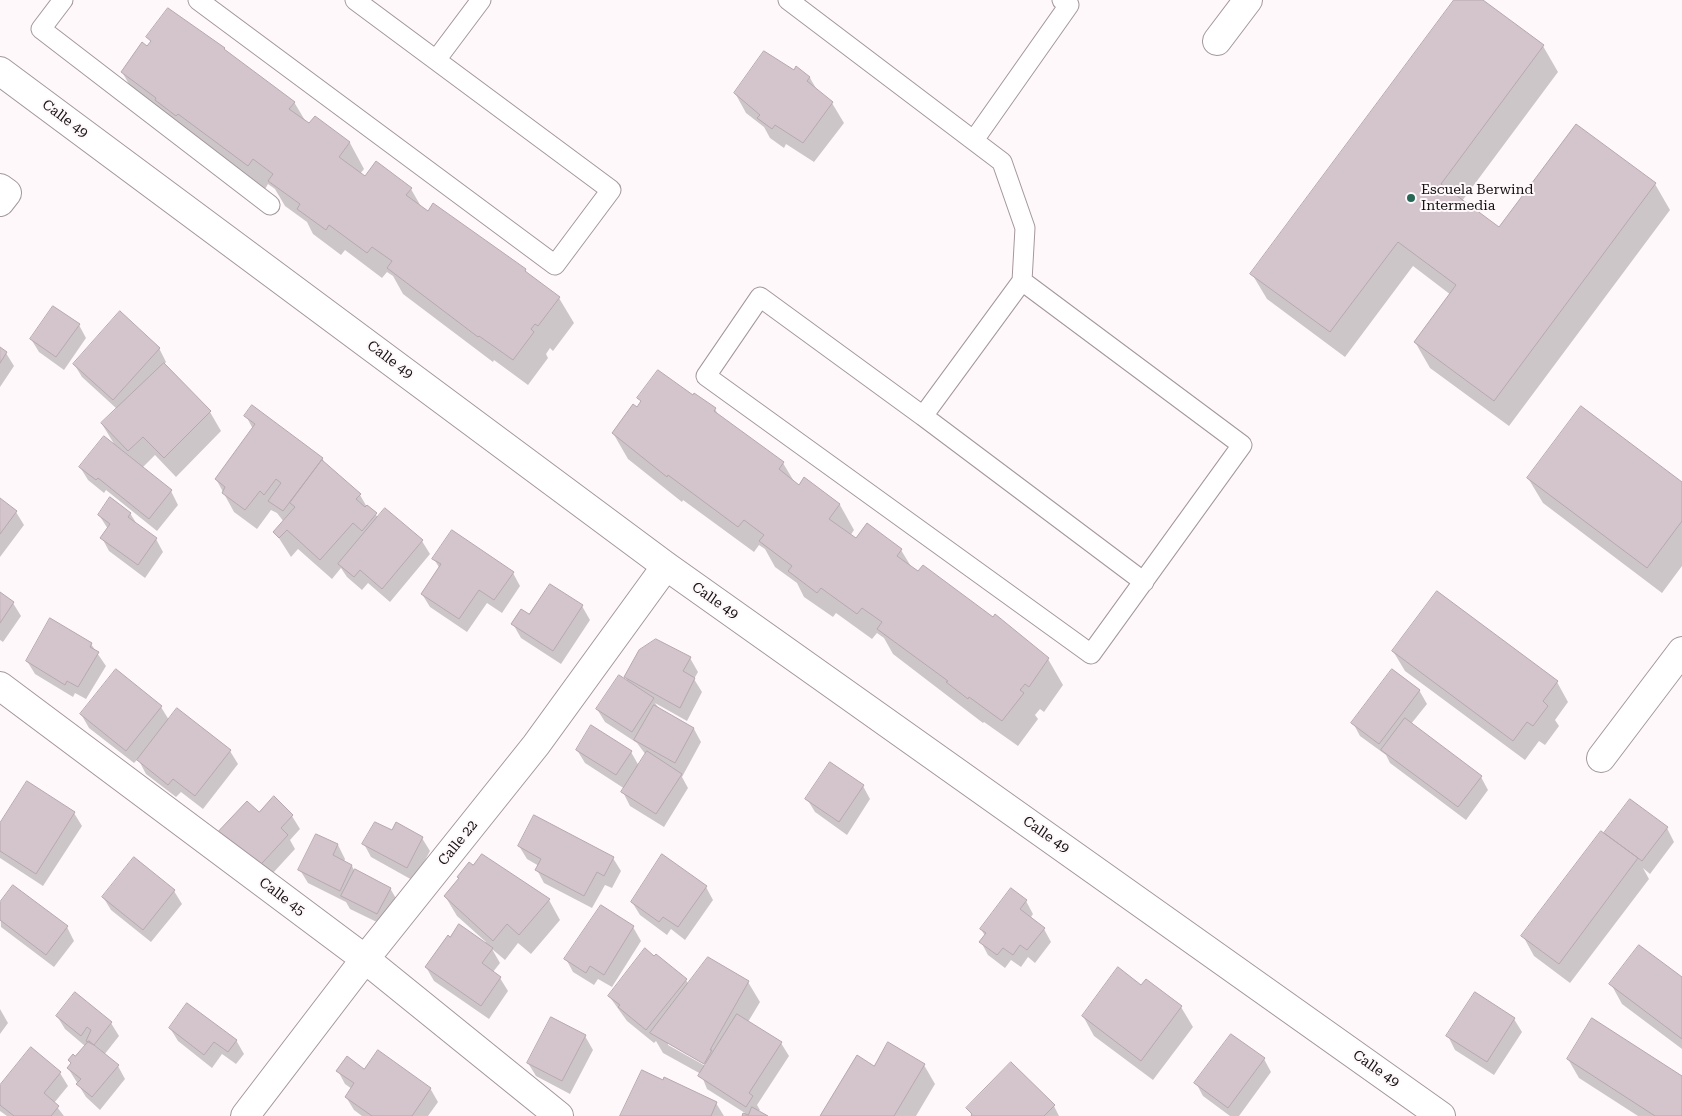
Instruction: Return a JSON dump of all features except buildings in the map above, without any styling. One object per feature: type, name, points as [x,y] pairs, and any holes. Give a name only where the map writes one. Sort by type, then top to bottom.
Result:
[{"type":"street","points":[[1217,41],[1248,0]]},
{"type":"street","name":"Calle 49","points":[[0,70],[666,566],[1442,1116]]},
{"type":"street","name":"Calle 22","points":[[245,1116],[365,959],[536,745],[666,566]]},
{"type":"street","points":[[1601,758],[1682,651]]},
{"type":"street","name":"Calle 45","points":[[0,686],[365,959],[559,1116]]},
{"type":"lane","points":[[63,0],[41,29],[270,205]]},
{"type":"lane","points":[[198,0],[555,266],[610,190],[355,0]]},
{"type":"lane","points":[[436,60],[481,0]]},
{"type":"lane","points":[[788,0],[1002,162],[1025,228],[1022,281],[923,416]]},
{"type":"lane","points":[[974,140],[1069,5],[1062,0]]},
{"type":"lane","points":[[1022,281],[1242,445],[1144,582],[1091,654],[706,376],[760,297],[923,416],[1144,582]]},
{"type":"place","name":"Escuela Berwind Intermedia","points":[[1411,198]]}]
